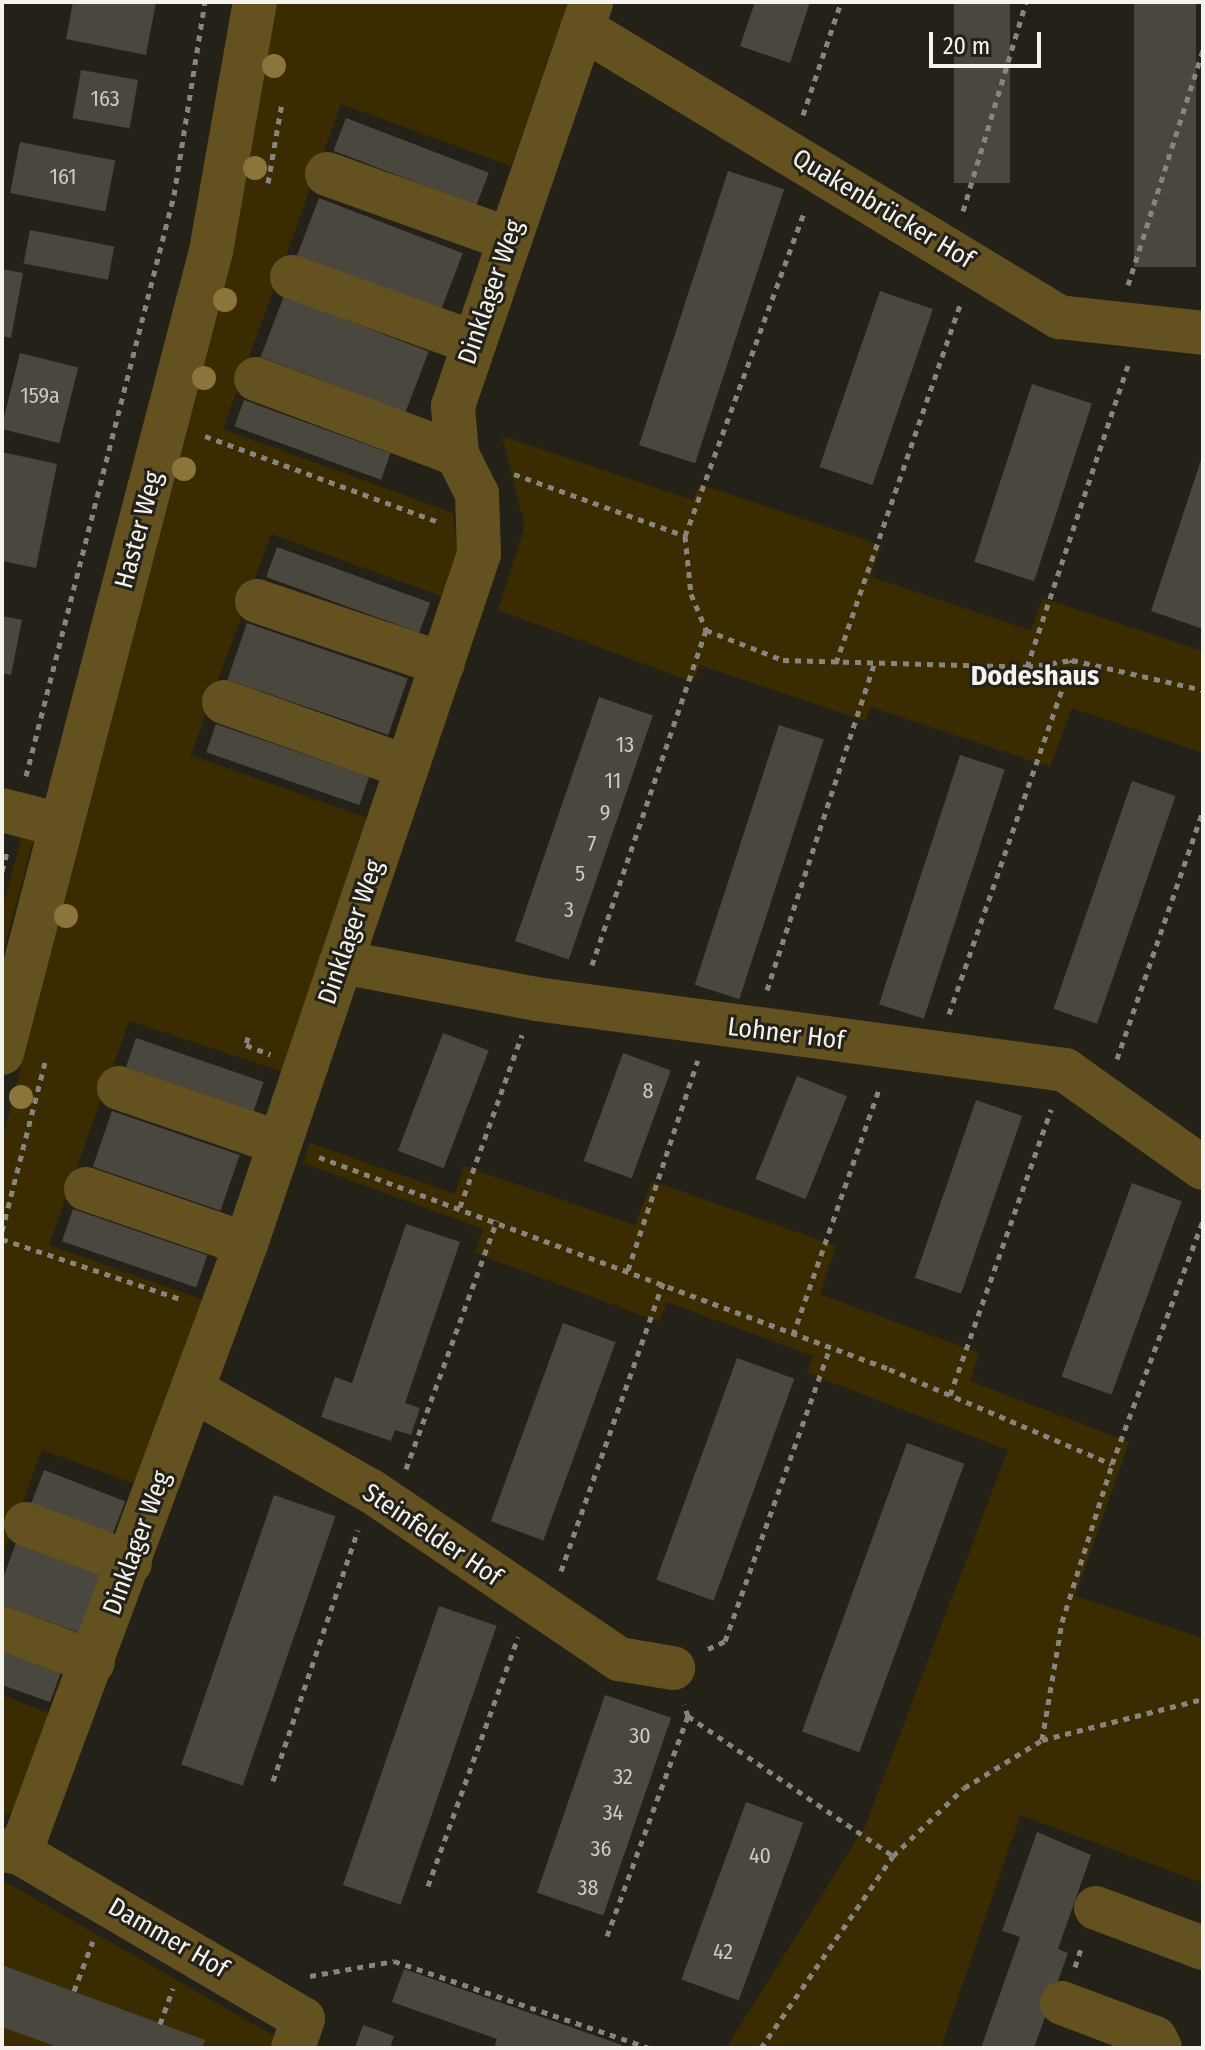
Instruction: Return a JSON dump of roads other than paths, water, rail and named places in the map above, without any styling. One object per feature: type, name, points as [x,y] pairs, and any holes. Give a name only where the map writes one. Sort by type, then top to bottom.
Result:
[{"type":"street","name":"Haster Weg","points":[[2,1053],[211,251],[255,2]]},
{"type":"street","name":"Quakenbrücker Hof","points":[[587,15],[804,162],[1059,317],[1203,333]]},
{"type":"street","name":"Dinklager Weg","points":[[11,1851],[93,1662],[193,1390],[246,1244],[443,664],[482,531],[477,494],[457,454],[453,406],[587,15]]},
{"type":"street","points":[[327,174],[509,239]]},
{"type":"street","points":[[292,277],[474,343]]},
{"type":"street","points":[[256,379],[457,454]]},
{"type":"street","points":[[257,601],[443,664]]},
{"type":"street","points":[[224,702],[407,767]]},
{"type":"street","points":[[9,812],[61,825]]},
{"type":"street","name":"Lohner Hof","points":[[341,962],[536,999],[1065,1070],[1203,1168]]},
{"type":"street","points":[[119,1088],[280,1143]]},
{"type":"street","points":[[86,1189],[246,1244]]},
{"type":"street","name":"Steinfelder Hof","points":[[193,1390],[382,1499],[538,1608],[619,1659],[673,1668]]},
{"type":"street","points":[[26,1524],[130,1563]]},
{"type":"street","points":[[2,1628],[93,1662]]},
{"type":"street","name":"Dammer Hof","points":[[11,1851],[108,1903],[303,2019],[293,2048]]},
{"type":"street","points":[[1096,1908],[1203,1948]]},
{"type":"street","points":[[1062,2003],[1155,2038],[1160,2048]]},
{"type":"district","name":"Dodeshaus","points":[[1035,676]]}]
